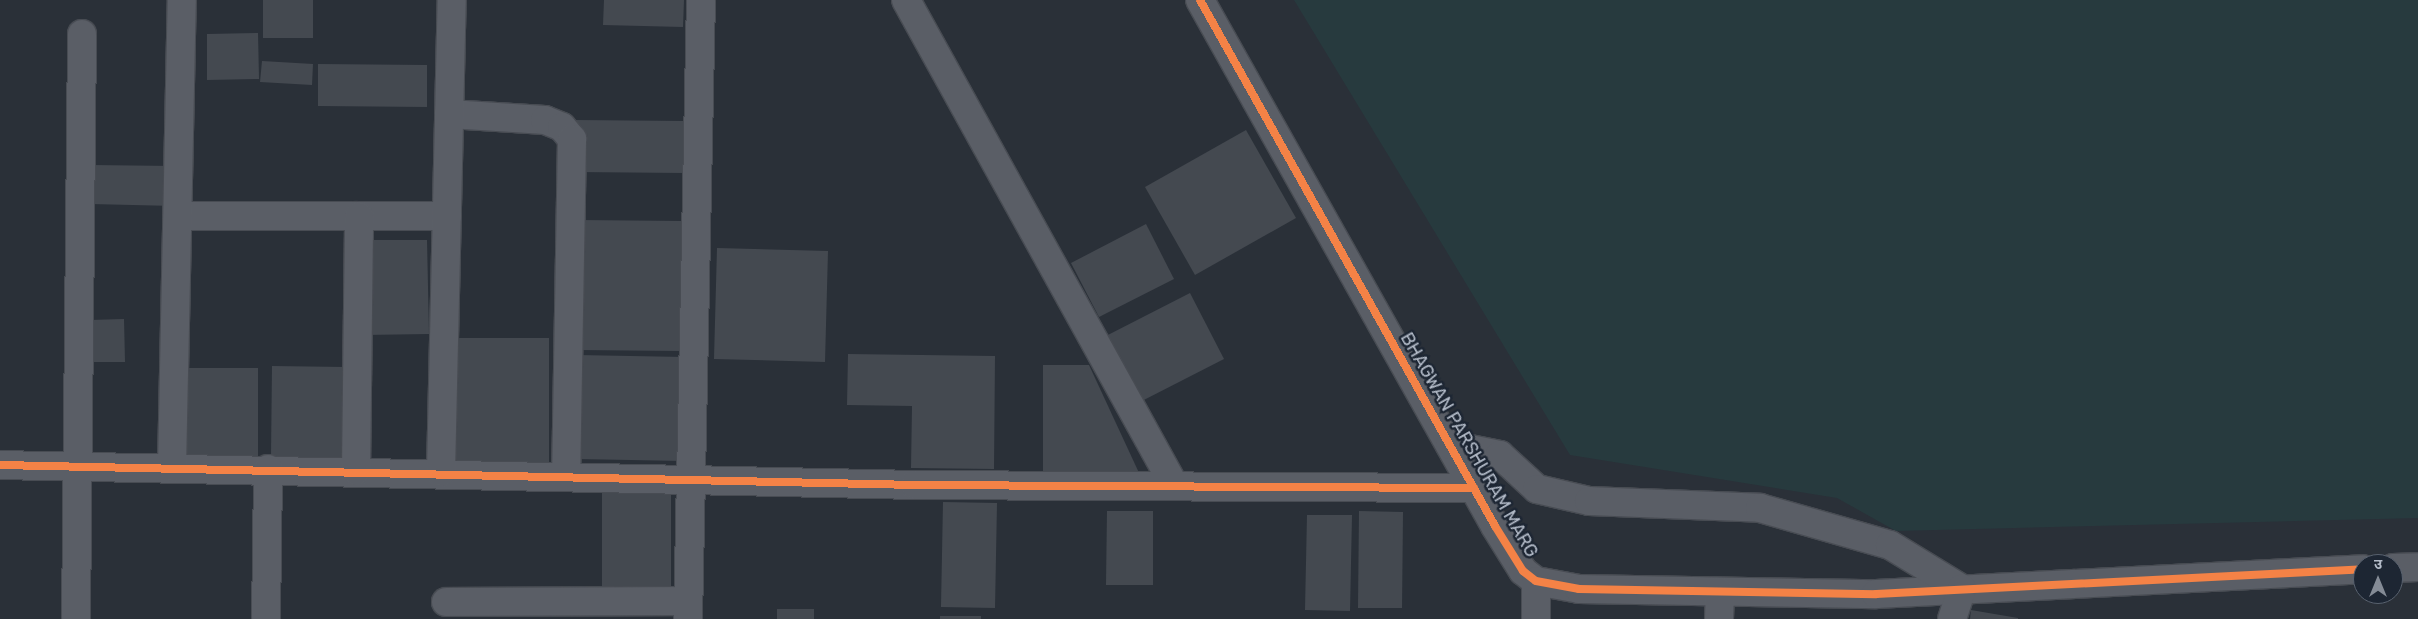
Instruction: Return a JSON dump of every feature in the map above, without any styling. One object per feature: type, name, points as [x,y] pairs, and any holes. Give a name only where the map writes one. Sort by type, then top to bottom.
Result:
[{"type":"street","points":[[172,467],[182,0]]},
{"type":"street","points":[[442,472],[452,0]]},
{"type":"street","points":[[446,602],[688,610],[701,0]]},
{"type":"street","points":[[906,0],[1174,485]]},
{"type":"street","name":"BHAGWAN PARSHURAM MARG","points":[[1200,0],[1515,559],[1536,581],[1579,589],[1720,592],[1876,594],[1962,589]]},
{"type":"street","points":[[76,619],[81,465],[82,34]]},
{"type":"street","points":[[449,114],[545,120],[562,127],[572,139],[566,475]]},
{"type":"street","points":[[178,216],[447,216]]},
{"type":"street","points":[[356,471],[358,216]]},
{"type":"street","name":"BHAGWAN PARSHURAM MARG","points":[[1450,445],[1500,455],[1537,489],[1589,501],[1760,508],[1890,545],[1962,589]]},
{"type":"street","points":[[0,465],[442,472],[691,479],[1474,488]]},
{"type":"street","points":[[266,619],[268,469]]},
{"type":"street","points":[[2403,568],[2418,567]]},
{"type":"street","points":[[1952,619],[1962,589],[2353,569]]},
{"type":"street","points":[[1536,581],[1536,619]]},
{"type":"street","points":[[1719,619],[1720,592]]},
{"type":"green space","points":[[1294,0],[2418,0],[2418,518],[1896,531],[1837,498],[1570,455]]},
{"type":"building","points":[[263,0],[313,0],[313,38],[263,38]]},
{"type":"building","points":[[604,0],[684,0],[683,27],[603,25]]},
{"type":"building","points":[[258,33],[259,79],[207,80],[207,34]]},
{"type":"building","points":[[262,61],[313,64],[312,85],[260,82]]},
{"type":"building","points":[[318,64],[427,65],[427,107],[318,106]]},
{"type":"building","points":[[576,120],[685,121],[684,173],[575,172]]},
{"type":"building","points":[[1246,130],[1296,218],[1195,275],[1145,187]]},
{"type":"building","points":[[91,165],[175,166],[175,206],[90,204]]},
{"type":"building","points":[[579,220],[683,221],[681,351],[578,350]]},
{"type":"building","points":[[1146,224],[1174,279],[1099,317],[1071,263]]},
{"type":"building","points":[[362,240],[427,240],[429,334],[364,335]]},
{"type":"building","points":[[717,248],[828,251],[825,362],[714,359]]},
{"type":"building","points":[[1190,293],[1224,359],[1136,404],[1102,338]]},
{"type":"building","points":[[124,319],[125,362],[90,362],[90,320]]},
{"type":"building","points":[[452,338],[549,338],[549,464],[452,464]]},
{"type":"building","points":[[848,354],[995,356],[994,469],[911,468],[912,406],[847,405]]},
{"type":"building","points":[[577,355],[685,357],[684,461],[576,459]]},
{"type":"building","points":[[1043,365],[1089,365],[1140,475],[1043,475]]},
{"type":"building","points":[[272,366],[346,367],[345,457],[271,457]]},
{"type":"building","points":[[184,368],[258,368],[258,458],[186,455]]},
{"type":"building","points":[[602,489],[671,489],[671,596],[602,596]]},
{"type":"building","points":[[943,502],[997,503],[995,608],[941,607]]},
{"type":"building","points":[[1107,511],[1153,511],[1153,585],[1106,585]]},
{"type":"building","points":[[1359,511],[1403,512],[1402,608],[1358,608]]},
{"type":"building","points":[[1307,515],[1352,515],[1350,611],[1305,610]]},
{"type":"building","points":[[777,609],[814,609],[814,619],[777,619]]},
{"type":"building","points":[[1971,610],[2018,618],[2018,619],[1970,619]]},
{"type":"building","points":[[940,616],[981,616],[981,619],[940,619]]},
{"type":"cycle path","points":[[1200,0],[1495,526],[1523,571],[1536,581],[1579,589],[1876,594],[2353,570]]},
{"type":"cycle path","points":[[0,465],[915,485],[1474,488]]}]
